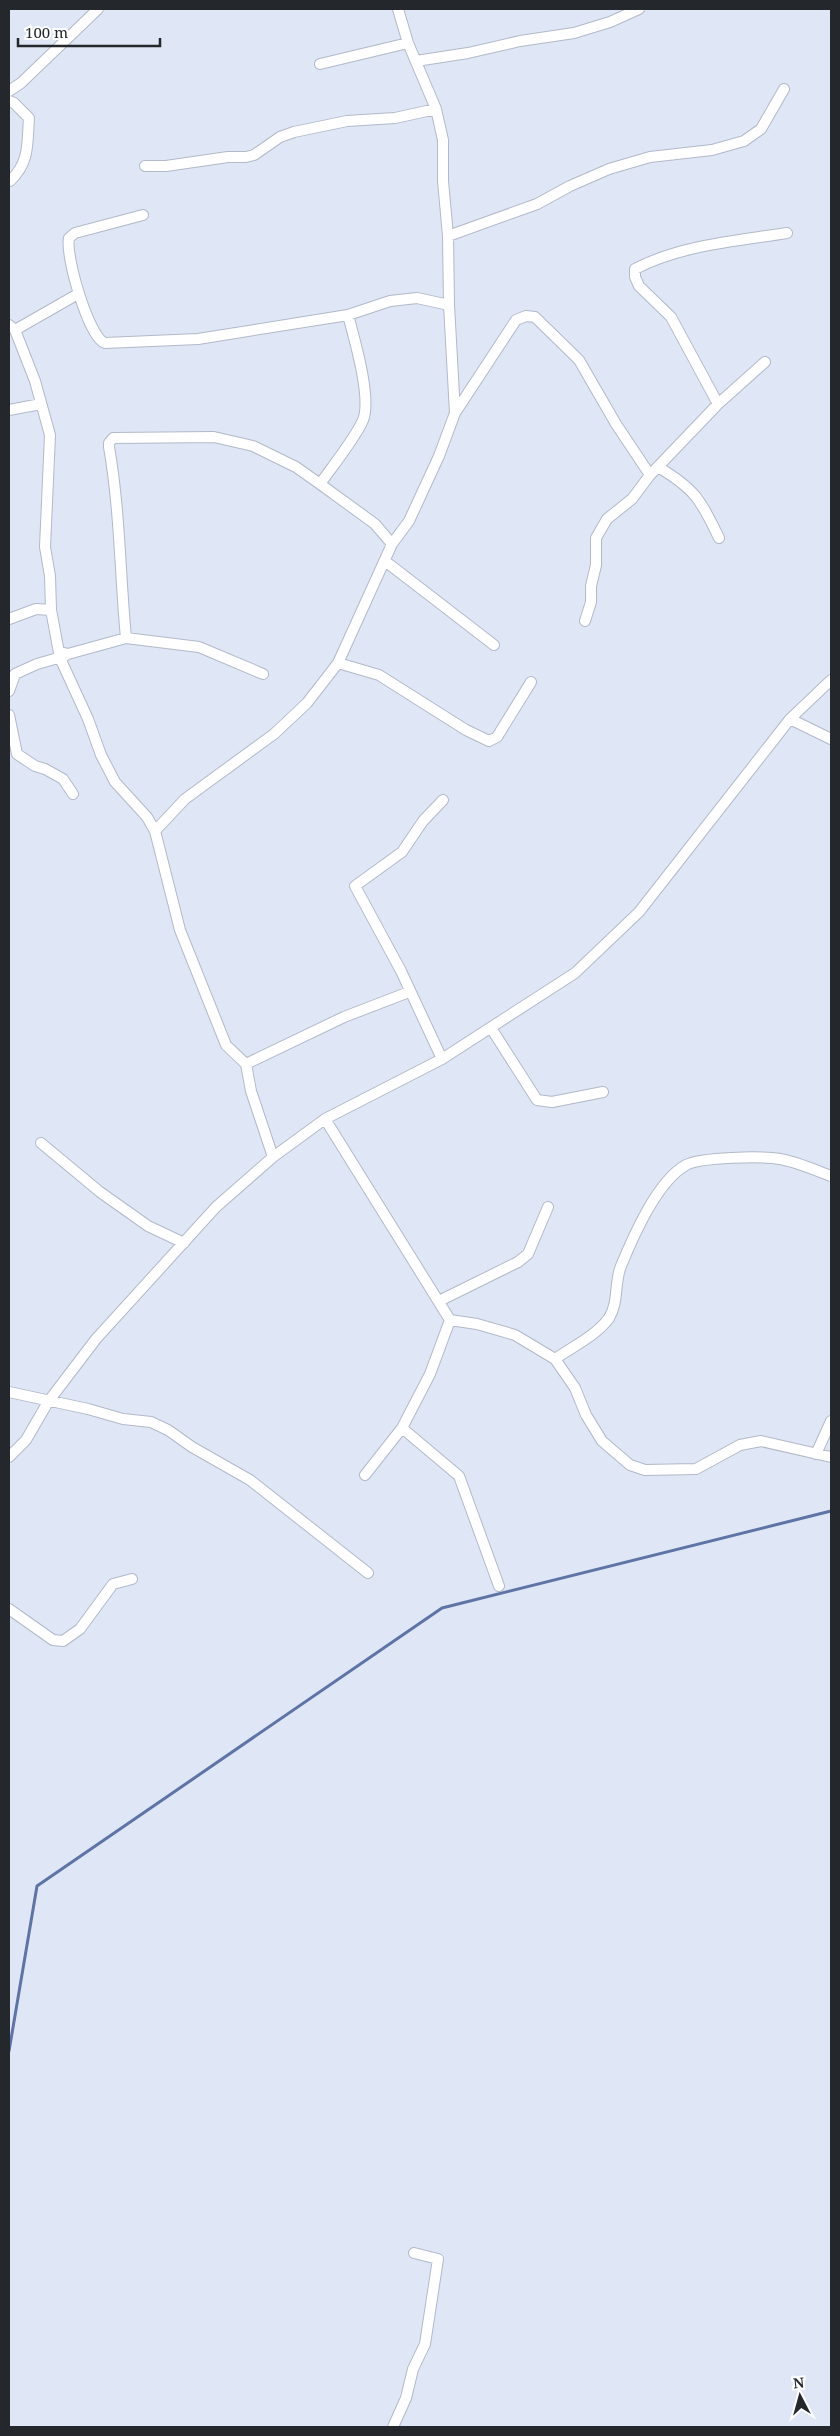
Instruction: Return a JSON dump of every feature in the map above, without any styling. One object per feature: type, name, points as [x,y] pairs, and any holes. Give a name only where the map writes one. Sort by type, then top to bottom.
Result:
[{"type":"street","points":[[9,91],[21,83],[98,9]]},
{"type":"street","points":[[398,9],[408,43],[436,109],[443,140],[443,181],[448,236],[449,305],[455,413]]},
{"type":"street","points":[[416,61],[468,53],[520,40],[574,33],[610,22],[639,9]]},
{"type":"street","points":[[320,64],[408,43]]},
{"type":"street","points":[[448,236],[537,204],[570,186],[609,169],[650,157],[729,148],[744,141],[761,128],[784,89]]},
{"type":"street","points":[[9,101],[14,103],[30,118],[27,158],[21,171],[10,181]]},
{"type":"street","points":[[145,166],[166,166],[228,157],[246,157],[254,155],[280,137],[294,132],[347,121],[395,118],[436,109]]},
{"type":"street","points":[[143,215],[75,233],[69,238],[78,294],[97,338],[105,343],[198,339],[348,315],[390,301],[418,298],[449,305]]},
{"type":"street","points":[[718,404],[671,316],[639,286],[635,276],[635,269],[655,259],[696,248],[787,233]]},
{"type":"street","points":[[78,294],[12,328],[35,382],[50,436],[45,547],[50,576],[51,610],[63,655],[101,755],[114,782],[147,816],[155,831],[180,930],[226,1045],[246,1064],[251,1091],[272,1157]]},
{"type":"street","points":[[320,484],[363,420],[366,403],[358,350],[348,315]]},
{"type":"street","points":[[155,831],[185,799],[227,770],[307,704],[338,663],[392,544],[409,521],[439,456],[455,413],[516,320],[526,316],[535,317],[579,360],[616,424],[654,471],[683,482],[696,494],[719,538]]},
{"type":"street","points":[[586,622],[596,565],[596,538],[601,528],[607,520],[632,499],[654,471],[718,404],[765,362]]},
{"type":"street","points":[[9,410],[41,404]]},
{"type":"street","points":[[126,638],[120,582],[116,484],[109,447],[110,440],[113,438],[214,437],[253,446],[296,467],[375,524],[392,544]]},
{"type":"street","points":[[385,561],[494,645]]},
{"type":"street","points":[[9,619],[36,609],[51,610]]},
{"type":"street","points":[[9,691],[15,674],[37,664],[126,638],[200,648],[263,674]]},
{"type":"street","points":[[338,663],[379,676],[466,730],[489,740],[498,737],[531,682]]},
{"type":"street","points":[[9,1457],[26,1440],[48,1402],[96,1339],[216,1206],[272,1157],[325,1119],[442,1058],[575,973],[639,912],[790,718],[831,680]]},
{"type":"street","points":[[9,715],[17,754],[35,766],[45,768],[63,779],[73,794]]},
{"type":"street","points":[[790,718],[831,740]]},
{"type":"street","points":[[442,1058],[355,886],[402,852],[423,821],[443,800]]},
{"type":"street","points":[[246,1064],[344,1017],[409,992]]},
{"type":"street","points":[[491,1028],[537,1100],[552,1102],[603,1092]]},
{"type":"street","points":[[325,1119],[440,1301],[450,1320],[430,1374],[402,1428],[365,1475]]},
{"type":"street","points":[[41,1143],[100,1192],[148,1226],[184,1243]]},
{"type":"street","points":[[555,1359],[604,1325],[616,1303],[618,1272],[637,1228],[668,1179],[686,1165],[715,1160],[781,1159],[831,1176]]},
{"type":"street","points":[[440,1301],[518,1262],[528,1254],[548,1207]]},
{"type":"street","points":[[450,1320],[477,1324],[515,1335],[555,1359],[575,1388],[586,1415],[602,1441],[630,1465],[644,1470],[696,1469],[740,1445],[761,1441],[791,1446],[831,1457]]},
{"type":"street","points":[[9,1392],[48,1402],[151,1422],[168,1430],[192,1447],[250,1480],[368,1573]]},
{"type":"street","points":[[816,1454],[831,1421]]},
{"type":"street","points":[[402,1428],[459,1476],[499,1586]]},
{"type":"street","points":[[9,1609],[52,1640],[63,1641],[71,1637],[87,1622],[113,1584],[132,1579]]},
{"type":"street","points":[[393,2427],[406,2398],[413,2368],[425,2344],[438,2259],[414,2253]]},
{"type":"waterway","points":[[9,2051],[37,1886],[442,1608],[831,1511]]}]
